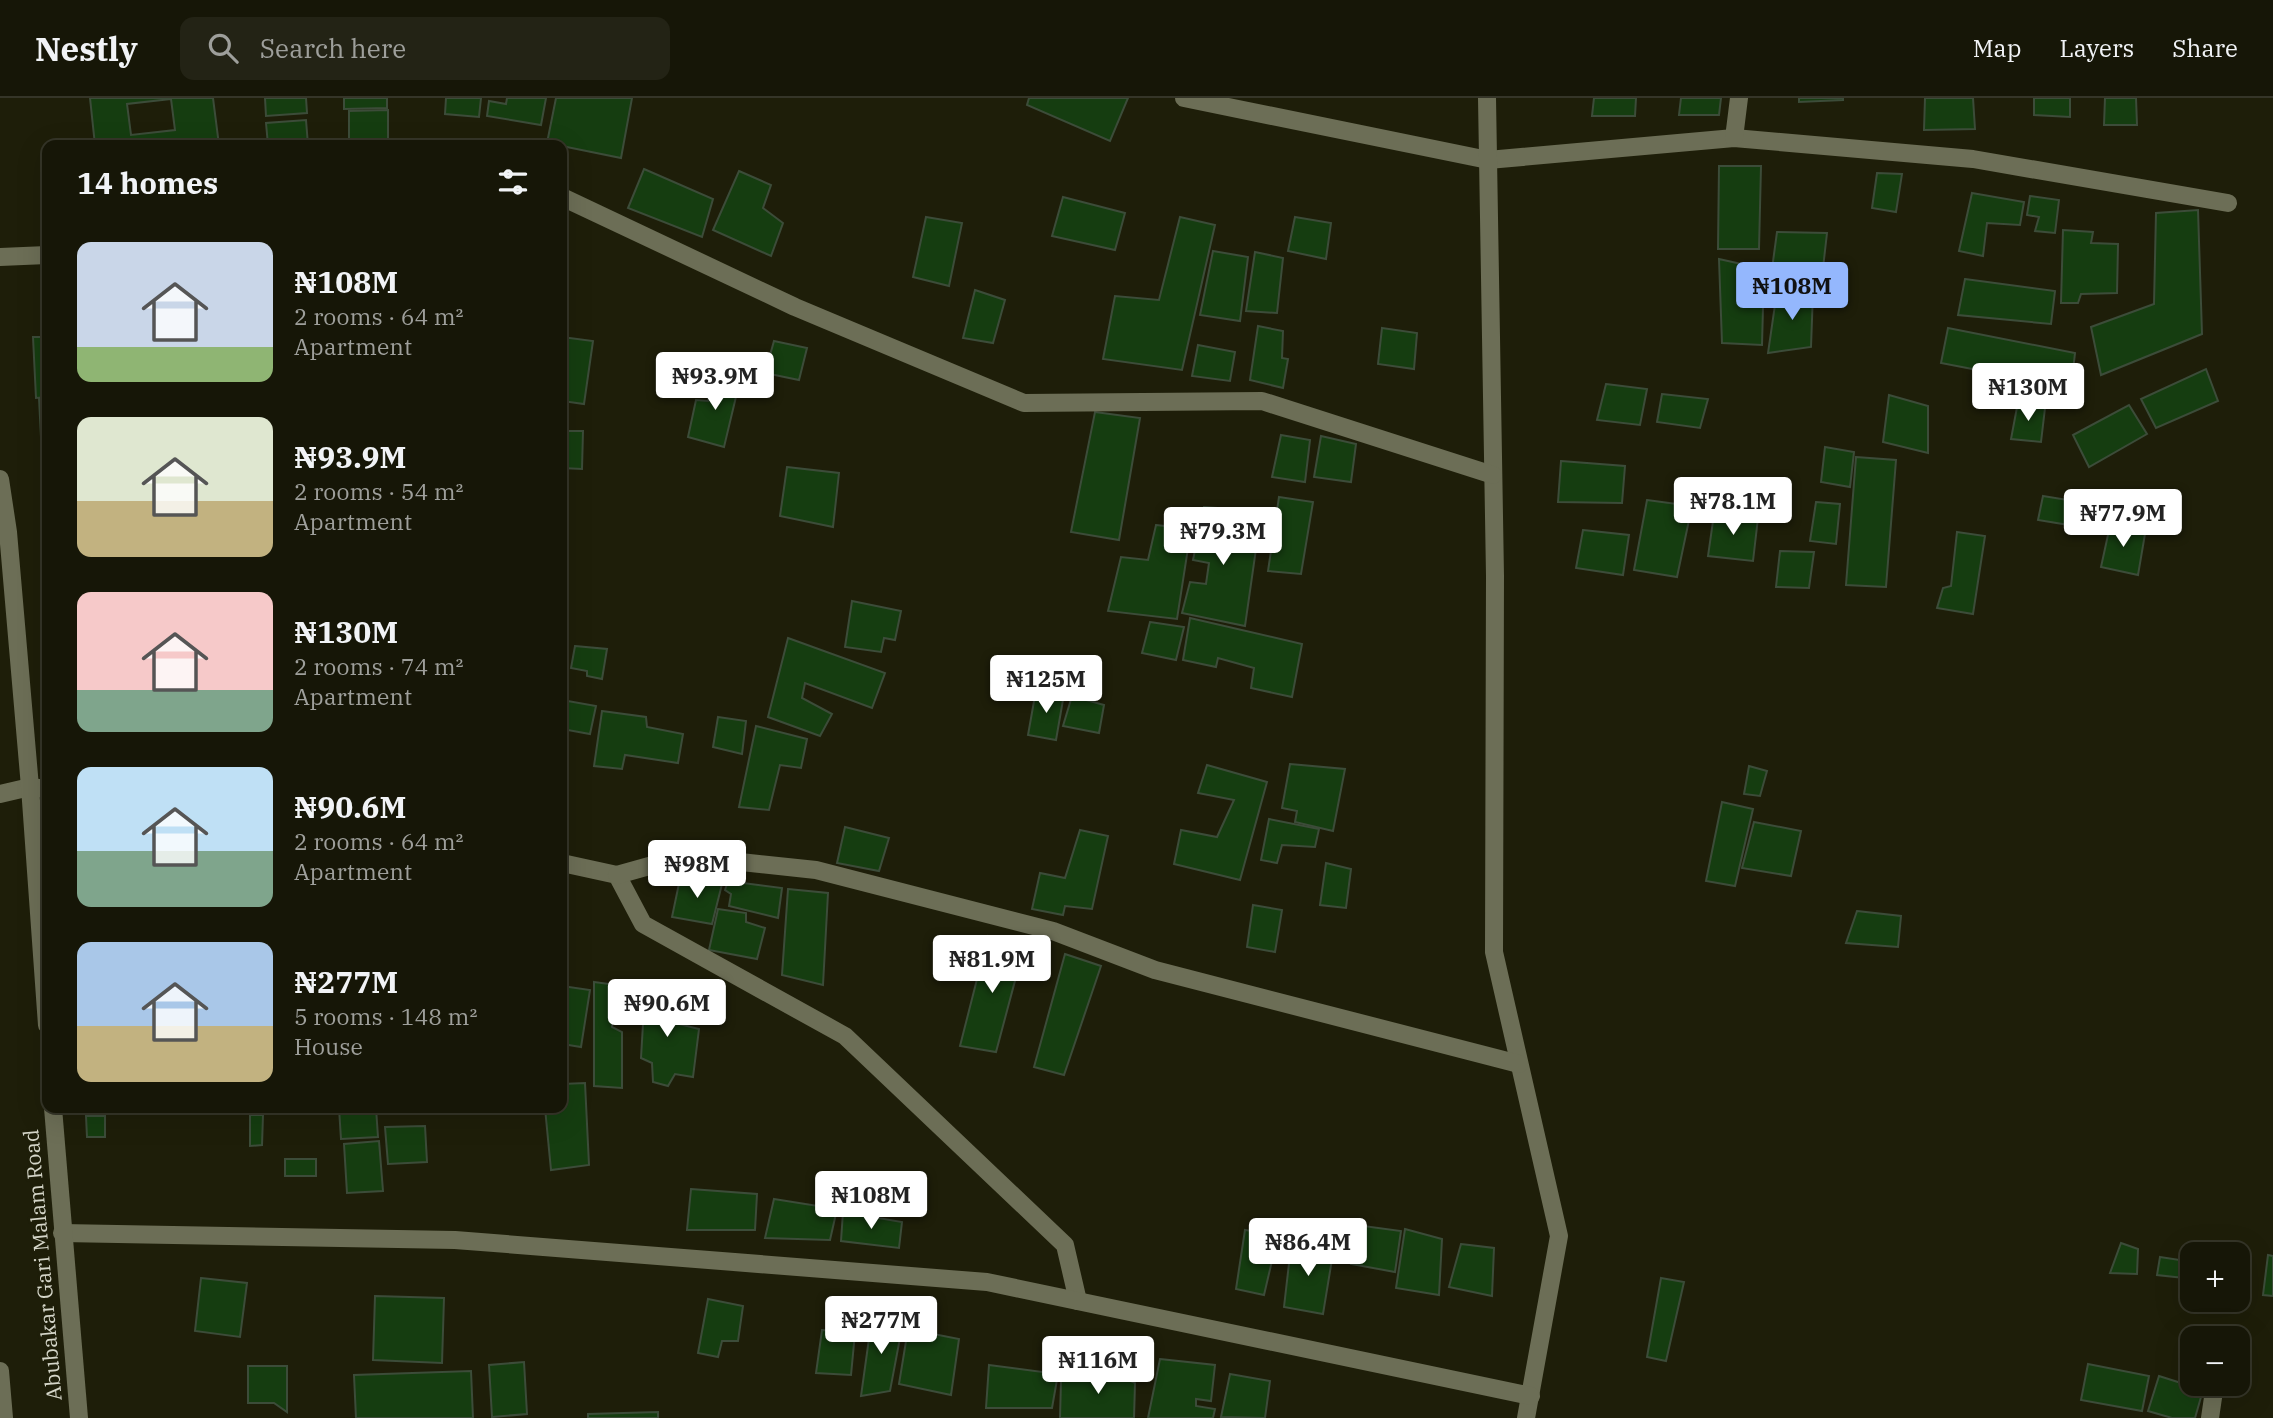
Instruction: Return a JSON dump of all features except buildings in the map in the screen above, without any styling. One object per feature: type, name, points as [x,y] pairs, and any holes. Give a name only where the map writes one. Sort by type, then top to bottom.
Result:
[{"type":"street","points":[[1184,98],[1488,160],[1734,138],[1973,159],[2228,203]]},
{"type":"street","points":[[1487,98],[1493,475],[1494,952],[1559,1236],[1526,1418]]},
{"type":"street","points":[[1734,138],[1739,98]]},
{"type":"street","points":[[567,199],[795,307],[1024,403],[1262,401],[1493,475]]},
{"type":"street","points":[[0,257],[42,255]]},
{"type":"street","points":[[0,478],[39,788],[42,877]]},
{"type":"street","points":[[0,794],[39,788]]},
{"type":"street","points":[[567,864],[617,875],[685,856],[816,870],[1053,930],[1155,970],[1519,1064]]},
{"type":"street","points":[[617,875],[643,924],[845,1036],[1065,1245],[1078,1301]]},
{"type":"street","name":"Abubakar Gari Malam Road","points":[[53,1113],[79,1418]]},
{"type":"street","points":[[62,1233],[455,1240],[987,1282],[1531,1396]]},
{"type":"street","points":[[0,1371],[4,1418]]},
{"type":"street","points":[[2210,1418],[2213,1396]]}]
